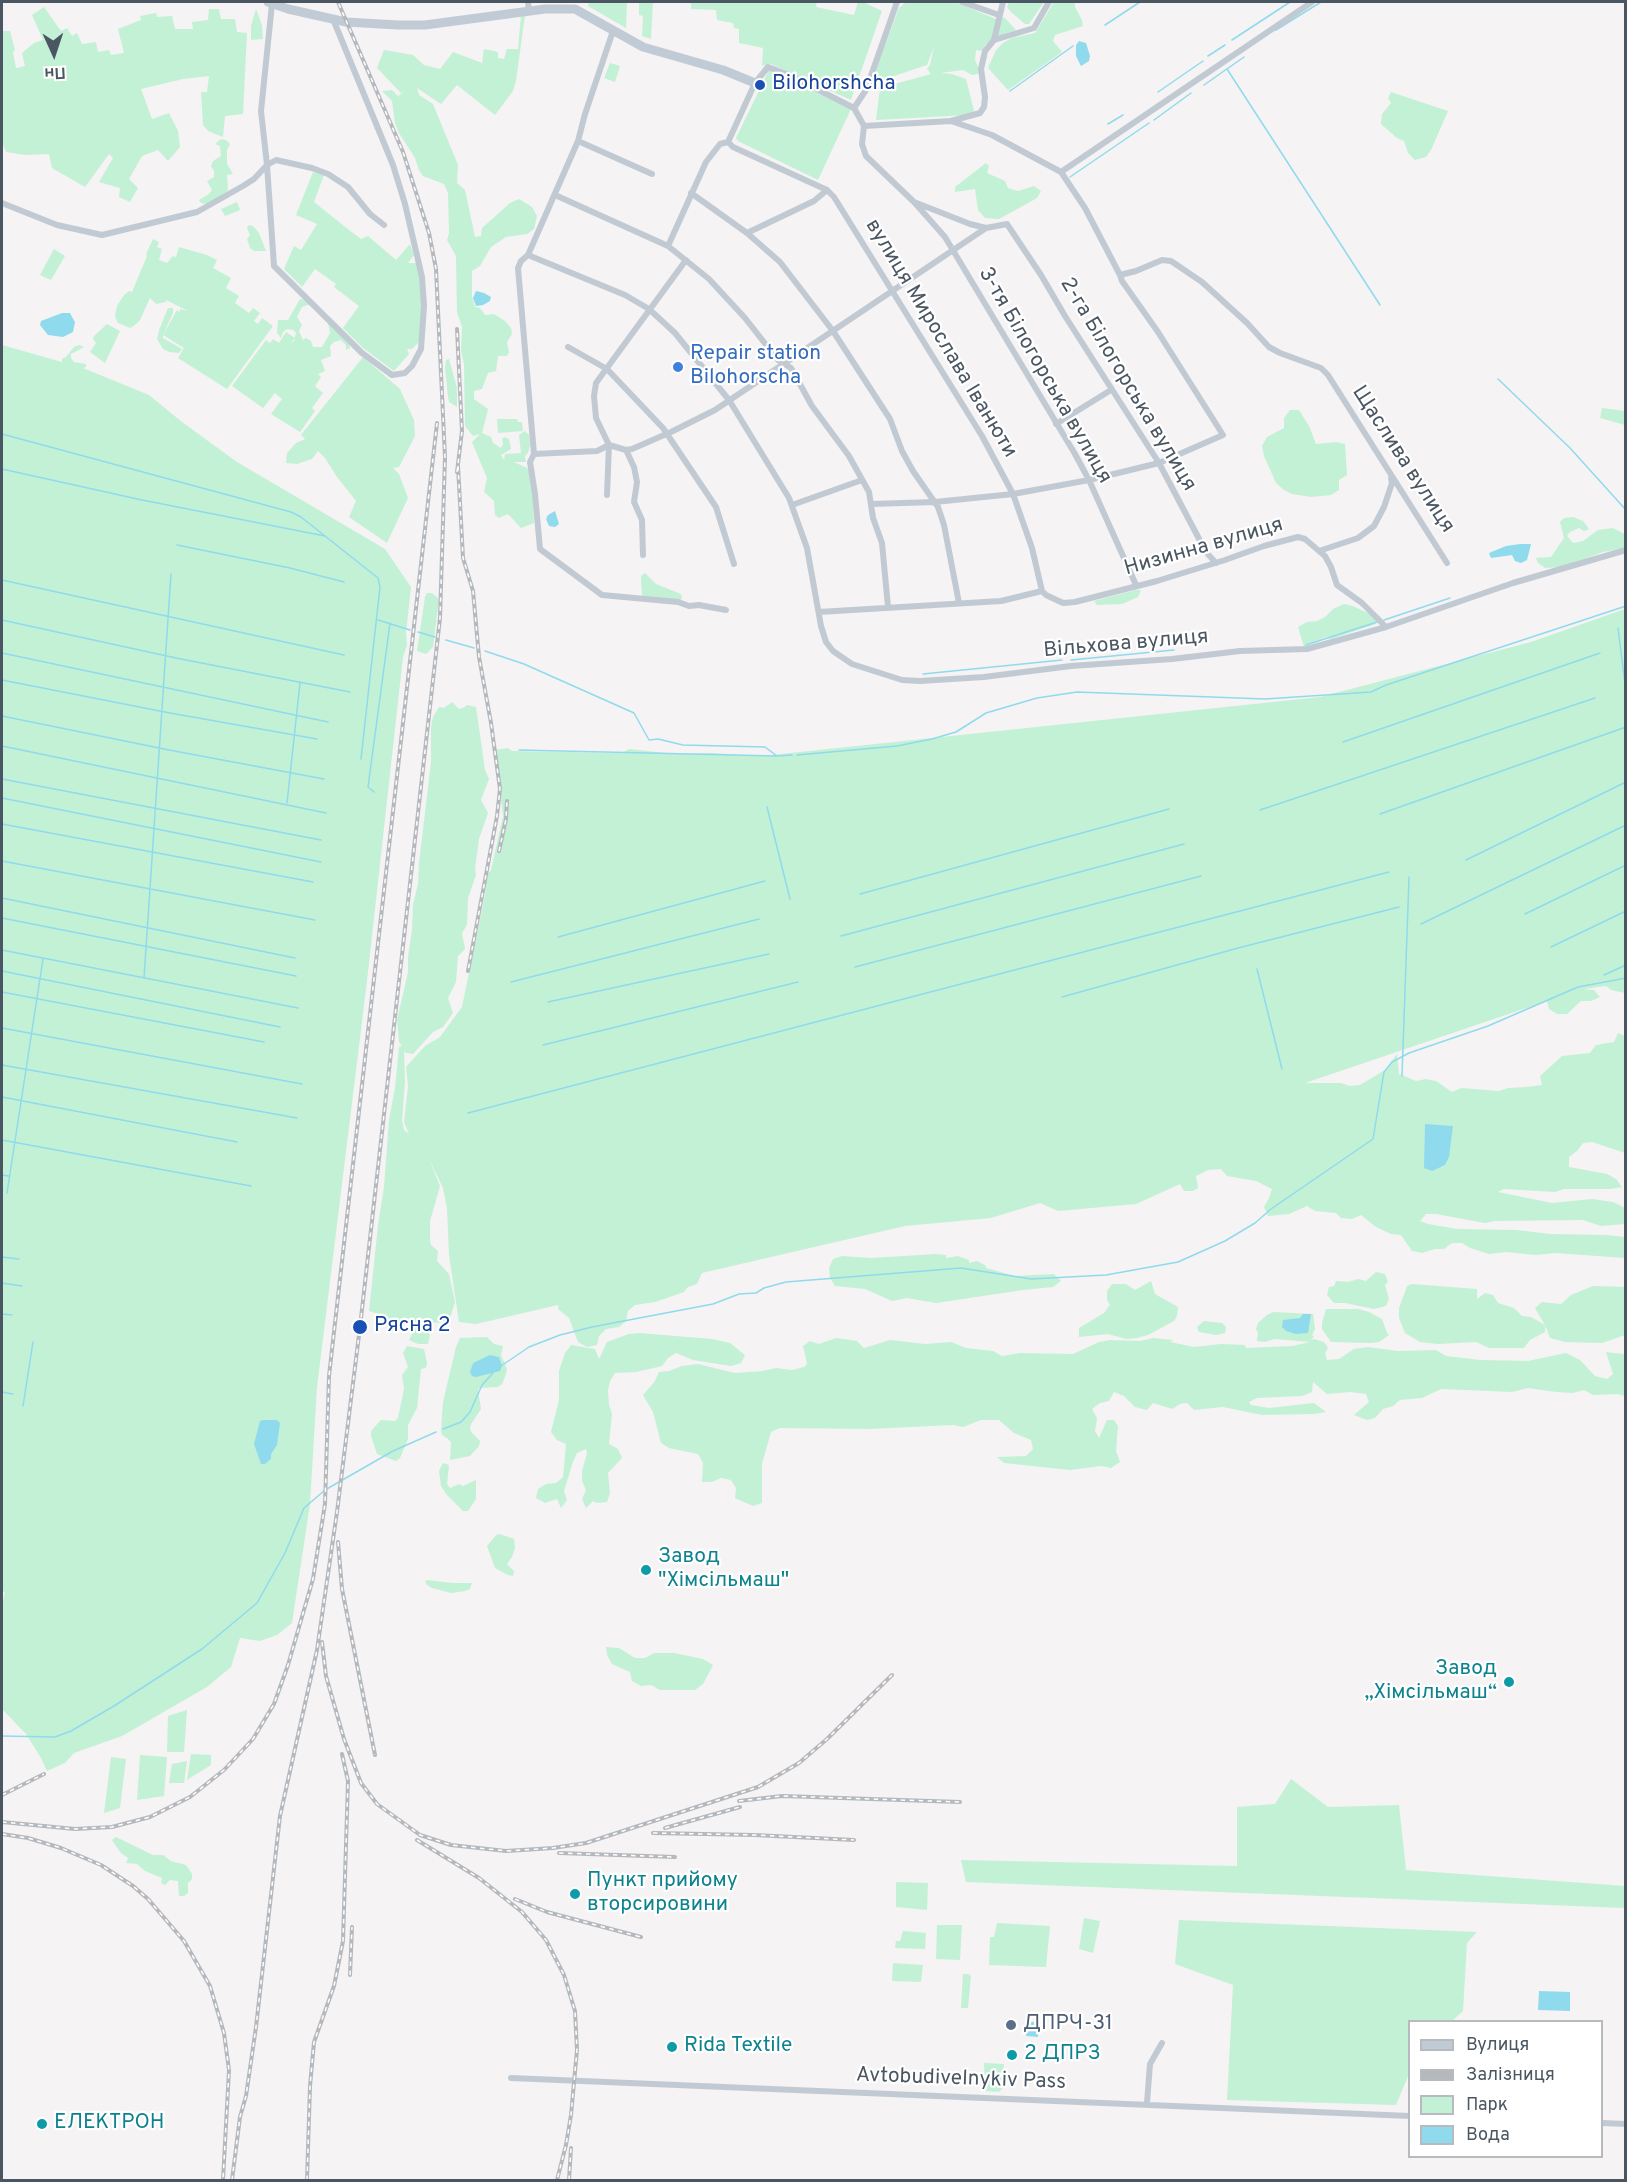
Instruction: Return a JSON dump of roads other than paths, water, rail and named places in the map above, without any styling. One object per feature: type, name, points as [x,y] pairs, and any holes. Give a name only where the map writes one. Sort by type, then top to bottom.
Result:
[{"type":"street","points":[[854,108],[866,90],[897,2]]},
{"type":"street","points":[[962,2],[999,15]]},
{"type":"street","points":[[668,246],[706,162],[720,144],[728,142],[755,83],[768,67],[789,75],[854,108],[864,126],[951,121],[980,113],[984,107],[985,97],[981,69],[985,51],[994,40],[1003,2]]},
{"type":"street","points":[[994,40],[1034,28],[1049,2]]},
{"type":"street","points":[[1060,172],[1312,2]]},
{"type":"street","points":[[333,18],[393,165],[405,204],[422,277],[424,306],[421,349],[412,366],[405,373],[392,375],[362,353],[274,266],[261,111],[270,3],[288,9],[371,24],[425,25],[502,16],[528,6],[575,9],[643,47],[723,70],[755,83]]},
{"type":"street","points":[[613,31],[578,141],[528,255],[521,261],[518,268],[534,454],[530,462],[536,494],[540,549],[602,595],[678,602],[689,606],[699,605],[726,610]]},
{"type":"street","points":[[871,504],[934,502],[1013,494],[1089,480],[1159,463],[1223,435],[1158,332],[1122,281],[1085,208],[1060,172],[992,135],[951,121]]},
{"type":"street","name":"3-тя Білогорська вулиця","points":[[864,126],[862,144],[866,156],[914,202],[945,237],[1089,480],[1136,585]]},
{"type":"street","points":[[578,141],[652,174]]},
{"type":"street","name":"вулиця Мирослава Іванюти","points":[[728,142],[732,147],[827,190],[834,197],[982,436],[1013,494],[1032,548],[1042,591]]},
{"type":"street","points":[[2,203],[57,225],[102,235],[197,212],[254,179],[267,165],[276,160],[328,174],[348,187],[370,214],[384,225]]},
{"type":"street","points":[[747,233],[814,201],[827,190]]},
{"type":"street","points":[[691,193],[747,233],[780,262],[833,331],[890,419],[908,461],[934,502],[944,525],[959,603]]},
{"type":"street","points":[[555,195],[668,246],[709,279],[745,318],[778,360],[791,368],[812,406],[849,456],[869,492],[873,518],[882,543],[888,607]]},
{"type":"street","points":[[914,202],[986,228]]},
{"type":"street","name":"2-га Білогорська вулиця","points":[[986,228],[1007,224],[1159,463],[1206,552],[1216,563]]},
{"type":"street","points":[[534,454],[597,451],[609,445],[626,450],[667,434],[729,400],[986,228]]},
{"type":"street","name":"Вільхова вулиця","points":[[528,255],[607,287],[649,309],[675,333],[729,400],[792,505],[807,548],[826,642],[833,651],[861,668],[902,680],[984,677],[1071,666],[1172,659],[1240,651],[1307,649],[1386,627],[1513,583],[1626,550]]},
{"type":"street","points":[[607,495],[609,445],[596,418],[594,396],[596,383],[687,260]]},
{"type":"street","name":"Щаслива вулиця","points":[[1120,274],[1136,271],[1162,260],[1171,261],[1202,282],[1247,323],[1269,347],[1321,368],[1328,375],[1447,563]]},
{"type":"street","points":[[568,347],[607,369],[667,434],[716,507],[734,564]]},
{"type":"street","points":[[1056,424],[1111,390]]},
{"type":"street","points":[[626,450],[634,467],[637,482],[634,502],[642,520],[643,555]]},
{"type":"street","points":[[1318,551],[1358,538],[1374,526],[1384,507],[1392,483],[1391,475]]},
{"type":"street","points":[[792,505],[862,480]]},
{"type":"street","name":"Низинна вулиця","points":[[1042,591],[1063,603],[1075,602],[1156,581],[1298,537],[1305,539],[1318,551]]},
{"type":"street","points":[[1318,551],[1328,561],[1337,585],[1362,603],[1386,627]]},
{"type":"street","points":[[819,612],[1015,599],[1042,591]]},
{"type":"street","points":[[1147,2103],[1150,2064],[1162,2043]]},
{"type":"street","name":"Avtobudivelnykiv Pass","points":[[511,2078],[1147,2103],[1408,2116]]},
{"type":"street","points":[[1603,2123],[1626,2124]]},
{"type":"water","points":[[1079,41],[1086,43],[1090,56],[1089,61],[1081,66],[1076,56],[1076,45]]},
{"type":"water","points":[[476,291],[491,297],[490,301],[476,306],[473,298]]},
{"type":"water","points":[[62,313],[70,313],[75,322],[73,332],[63,337],[48,335],[40,325],[41,321]]},
{"type":"water","points":[[555,511],[559,524],[555,527],[549,526],[546,519]]},
{"type":"water","points":[[1531,544],[1527,560],[1521,563],[1515,561],[1512,555],[1491,558],[1489,553],[1506,546]]},
{"type":"water","points":[[1425,1124],[1453,1126],[1449,1157],[1445,1165],[1432,1171],[1424,1168]]},
{"type":"water","points":[[1303,1314],[1311,1314],[1308,1333],[1296,1334],[1282,1327],[1283,1320],[1300,1318]]},
{"type":"water","points":[[490,1355],[499,1357],[502,1366],[500,1371],[472,1376],[470,1372],[473,1363]]},
{"type":"water","points":[[277,1420],[280,1423],[277,1445],[271,1454],[271,1459],[261,1464],[254,1444],[260,1421]]},
{"type":"water","points":[[1539,1991],[1570,1992],[1570,2011],[1538,2010]]},
{"type":"water","points":[[1026,2022],[1039,2022],[1038,2037],[1026,2036]]},
{"type":"waterway","points":[[1105,25],[1140,2]]},
{"type":"waterway","points":[[1232,40],[1290,2]]},
{"type":"waterway","points":[[1276,30],[1321,2]]},
{"type":"waterway","points":[[1208,56],[1225,45]]},
{"type":"waterway","points":[[1010,91],[1073,46]]},
{"type":"waterway","points":[[1204,85],[1244,57]]},
{"type":"waterway","points":[[1158,92],[1203,61]]},
{"type":"waterway","points":[[1227,69],[1380,305]]},
{"type":"waterway","points":[[1154,120],[1191,93]]},
{"type":"waterway","points":[[1108,124],[1123,115]]},
{"type":"waterway","points":[[1070,177],[1149,123]]},
{"type":"waterway","points":[[1498,379],[1570,448],[1626,510]]},
{"type":"waterway","points":[[2,434],[291,512],[301,517],[378,578],[380,587],[361,759]]},
{"type":"waterway","points":[[2,469],[142,500],[325,536]]},
{"type":"waterway","points":[[177,545],[290,568],[344,582]]},
{"type":"waterway","points":[[144,978],[171,574]]},
{"type":"waterway","points":[[2,580],[344,655]]},
{"type":"waterway","points":[[1384,620],[1450,598]]},
{"type":"waterway","points":[[797,755],[897,746],[932,739],[956,732],[986,713],[1037,698],[1077,692],[1265,699],[1371,692],[1386,685],[1626,606]]},
{"type":"waterway","points":[[2,620],[176,658],[350,692]]},
{"type":"waterway","points":[[378,620],[410,630]]},
{"type":"waterway","points":[[1306,645],[1377,622]]},
{"type":"waterway","points":[[374,792],[368,787],[390,623]]},
{"type":"waterway","points":[[1618,628],[1626,692]]},
{"type":"waterway","points":[[418,632],[435,637]]},
{"type":"waterway","points":[[446,640],[474,648]]},
{"type":"waterway","points":[[1071,660],[1174,650]]},
{"type":"waterway","points":[[485,651],[524,664],[634,713],[649,740],[658,739],[683,745],[765,747],[777,756],[792,755]]},
{"type":"waterway","points":[[2,653],[328,722]]},
{"type":"waterway","points":[[1343,742],[1600,653]]},
{"type":"waterway","points":[[923,674],[1062,660]]},
{"type":"waterway","points":[[2,680],[317,739]]},
{"type":"waterway","points":[[287,803],[300,683]]},
{"type":"waterway","points":[[1260,810],[1595,698]]},
{"type":"waterway","points":[[2,716],[324,779]]},
{"type":"waterway","points":[[1380,814],[1626,727]]},
{"type":"waterway","points":[[2,746],[326,813]]},
{"type":"waterway","points":[[519,750],[776,756]]},
{"type":"waterway","points":[[2,779],[321,840]]},
{"type":"waterway","points":[[1466,860],[1626,782]]},
{"type":"waterway","points":[[2,798],[321,862]]},
{"type":"waterway","points":[[767,807],[790,899]]},
{"type":"waterway","points":[[860,894],[1169,809]]},
{"type":"waterway","points":[[2,824],[313,882]]},
{"type":"waterway","points":[[1421,924],[1626,825]]},
{"type":"waterway","points":[[841,936],[1184,844]]},
{"type":"waterway","points":[[2,861],[315,920]]},
{"type":"waterway","points":[[1525,914],[1626,865]]},
{"type":"waterway","points":[[468,1113],[1389,872]]},
{"type":"waterway","points":[[855,967],[1201,876]]},
{"type":"waterway","points":[[1402,1076],[1409,877]]},
{"type":"waterway","points":[[558,937],[765,881]]},
{"type":"waterway","points":[[2,898],[295,958]]},
{"type":"waterway","points":[[1062,997],[1238,948],[1399,907]]},
{"type":"waterway","points":[[1551,947],[1626,911]]},
{"type":"waterway","points":[[2,918],[296,976]]},
{"type":"waterway","points":[[511,982],[759,919]]},
{"type":"waterway","points":[[2,950],[298,1008]]},
{"type":"waterway","points":[[548,1002],[769,954]]},
{"type":"waterway","points":[[7,1193],[43,959]]},
{"type":"waterway","points":[[1604,975],[1626,965]]},
{"type":"waterway","points":[[1257,969],[1282,1069]]},
{"type":"waterway","points":[[2,971],[280,1027]]},
{"type":"waterway","points":[[501,1366],[529,1347],[560,1335],[713,1304],[739,1294],[756,1293],[764,1288],[786,1282],[961,1268],[1031,1279],[1106,1275],[1178,1262],[1225,1241],[1255,1223],[1271,1209],[1373,1139],[1384,1072],[1392,1062],[1409,1053],[1488,1026],[1578,987],[1626,978]]},
{"type":"waterway","points":[[543,1045],[798,982]]},
{"type":"waterway","points":[[2,992],[264,1042]]},
{"type":"waterway","points":[[2,1028],[302,1084]]},
{"type":"waterway","points":[[2,1065],[297,1118]]},
{"type":"waterway","points":[[2,1097],[237,1142]]},
{"type":"waterway","points":[[2,1140],[251,1186]]},
{"type":"waterway","points":[[2,1175],[9,1176]]},
{"type":"waterway","points":[[2,1257],[19,1259]]},
{"type":"waterway","points":[[2,1283],[22,1286]]},
{"type":"waterway","points":[[2,1314],[12,1315]]},
{"type":"waterway","points":[[23,1406],[33,1342]]},
{"type":"waterway","points":[[443,1429],[461,1422],[470,1412],[482,1385],[493,1373]]},
{"type":"waterway","points":[[2,1392],[13,1394]]},
{"type":"waterway","points":[[2,1736],[55,1737],[71,1731],[202,1649],[257,1603],[285,1553],[304,1508],[325,1490],[393,1451],[436,1432]]},
{"type":"railway","points":[[232,2180],[240,2117],[246,2096],[256,2027],[280,1816],[317,1650],[337,1512],[440,618],[445,457],[436,269],[429,233],[403,152],[338,2]]},
{"type":"railway","points":[[457,329],[462,431],[457,472]]},
{"type":"railway","points":[[2,1822],[75,1829],[112,1827],[150,1817],[190,1797],[224,1770],[253,1739],[274,1704],[288,1665],[313,1579],[325,1504],[329,1376],[437,423]]},
{"type":"railway","points":[[458,466],[463,558],[473,591],[479,657],[500,789],[468,971]]},
{"type":"railway","points":[[499,851],[506,819],[507,801]]},
{"type":"railway","points":[[338,1542],[342,1589],[375,1755]]},
{"type":"railway","points":[[322,1642],[326,1676],[344,1739],[361,1783],[377,1804],[420,1835],[451,1845],[506,1851],[586,1843],[758,1787],[799,1763],[827,1739],[892,1675]]},
{"type":"railway","points":[[307,2180],[314,2042],[334,1986],[343,1941],[348,1781],[342,1754]]},
{"type":"railway","points":[[2,1795],[44,1774]]},
{"type":"railway","points":[[739,1801],[782,1796],[960,1802]]},
{"type":"railway","points":[[665,1828],[740,1807]]},
{"type":"railway","points":[[653,1833],[854,1840]]},
{"type":"railway","points":[[2,1834],[28,1838],[61,1848],[101,1865],[148,1899],[184,1941],[210,1986],[224,2033],[229,2070],[223,2180]]},
{"type":"railway","points":[[417,1840],[479,1878],[522,1912],[546,1940],[564,1975],[575,2011],[577,2050],[571,2115],[557,2180]]},
{"type":"railway","points":[[559,1853],[675,1857]]},
{"type":"railway","points":[[515,1899],[547,1912],[641,1937]]},
{"type":"railway","points":[[350,1975],[352,1927]]},
{"type":"railway","points":[[569,2180],[571,2148]]},
{"type":"place","name":"Bilohorshcha","points":[[760,85]]},
{"type":"place","name":"Repair station Bilohorscha","points":[[678,367]]},
{"type":"place","name":"Рясна 2","points":[[360,1327]]},
{"type":"place","name":"Завод \"Хімсільмаш\"","points":[[646,1570]]},
{"type":"place","name":"Завод „Хімсільмаш“","points":[[1509,1682]]},
{"type":"place","name":"Пункт прийому вторсировини","points":[[575,1894]]},
{"type":"place","name":"ДПРЧ-31","points":[[1011,2025]]},
{"type":"place","name":"Rida Textile","points":[[672,2047]]},
{"type":"place","name":"2 ДПРЗ","points":[[1012,2055]]},
{"type":"place","name":"ЕЛЕКТРОН","points":[[42,2124]]}]
